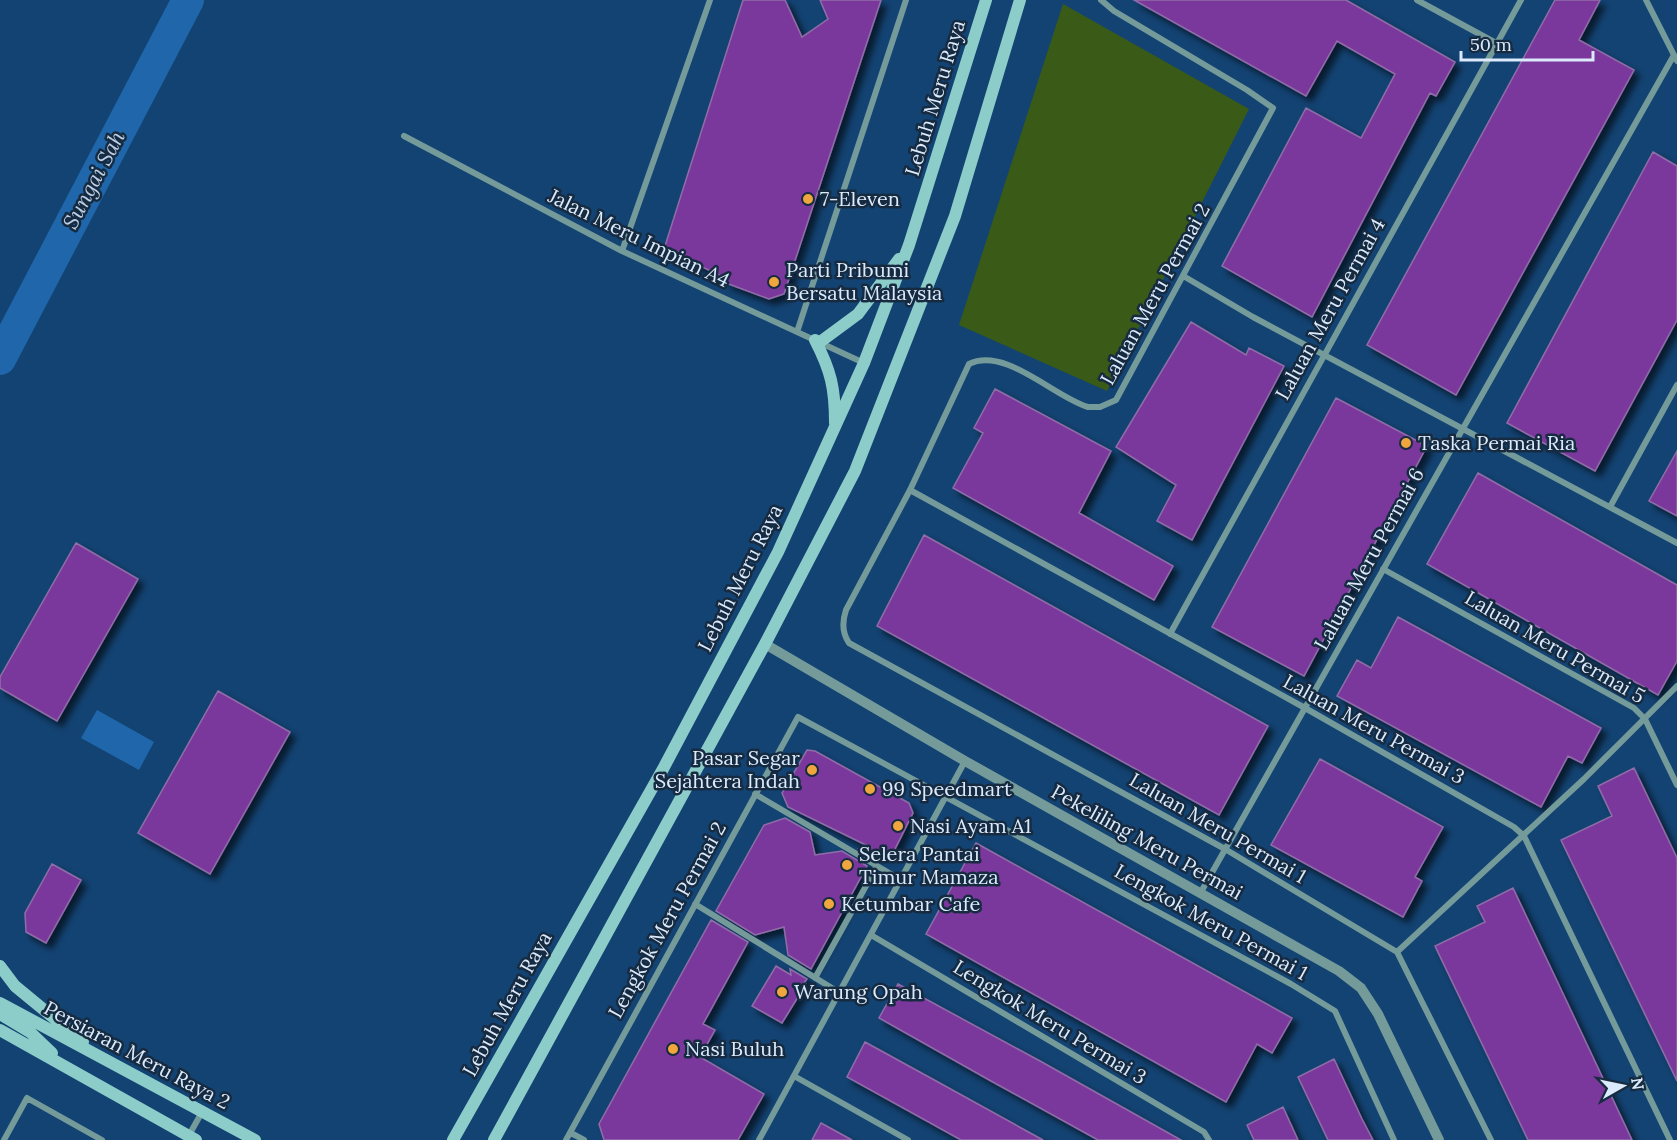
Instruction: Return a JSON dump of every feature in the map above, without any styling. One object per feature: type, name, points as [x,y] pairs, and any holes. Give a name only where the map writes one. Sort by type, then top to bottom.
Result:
[{"type":"main road","name":"Lebuh Meru Raya","points":[[453,1138],[663,769],[778,552],[864,363],[909,246],[986,0]]},
{"type":"main road","points":[[495,1138],[765,645],[855,471],[882,409],[955,216],[1020,0]]},
{"type":"main road","points":[[835,427],[833,381],[818,341],[858,314],[909,246]]},
{"type":"main road","points":[[0,966],[15,986],[114,1065]]},
{"type":"main road","name":"Persiaran Meru Raya 2","points":[[0,1004],[255,1140]]},
{"type":"main road","points":[[0,1014],[30,1032],[66,1066]]},
{"type":"main road","points":[[0,1030],[190,1139]]},
{"type":"street","points":[[622,251],[710,0]]},
{"type":"street","points":[[797,332],[906,0]]},
{"type":"street","name":"Laluan Meru Permai 2","points":[[843,629],[846,610],[910,490],[969,364],[980,360],[1000,361],[1084,406],[1100,407],[1116,400],[1185,277],[1273,108],[1247,90],[1114,11],[1101,0]]},
{"type":"street","points":[[1417,0],[1496,43]]},
{"type":"street","name":"Laluan Meru Permai 4","points":[[1170,634],[1521,0]]},
{"type":"street","points":[[1646,0],[1676,58]]},
{"type":"street","name":"Laluan Meru Permai 6","points":[[1201,892],[1462,428],[1676,58]]},
{"type":"street","name":"Jalan Meru Impian A4","points":[[404,136],[622,251],[864,363]]},
{"type":"street","points":[[1185,277],[1677,543]]},
{"type":"street","points":[[1610,507],[1677,385]]},
{"type":"street","name":"Laluan Meru Permai 3","points":[[910,490],[1305,708],[1514,827],[1524,836],[1670,1140]]},
{"type":"street","name":"Laluan Meru Permai 5","points":[[1383,568],[1634,708],[1645,719],[1677,785]]},
{"type":"street","name":"Laluan Meru Permai 1","points":[[843,629],[849,643],[1225,849],[1397,952]]},
{"type":"street","name":"Pekeliling Meru Permai","points":[[765,645],[965,761],[1339,971],[1361,988],[1378,1014],[1439,1140]]},
{"type":"street","points":[[1491,1140],[1397,952],[1524,836],[1677,686]]},
{"type":"street","name":"Lengkok Meru Permai 2","points":[[566,1140],[798,717],[946,796]]},
{"type":"street","points":[[759,1140],[965,761]]},
{"type":"street","points":[[755,794],[901,880]]},
{"type":"street","name":"Lengkok Meru Permai 1","points":[[946,796],[1291,984],[1335,1011],[1394,1140]]},
{"type":"street","points":[[815,978],[876,866]]},
{"type":"street","points":[[695,904],[840,993]]},
{"type":"street","name":"Lengkok Meru Permai 3","points":[[871,935],[1204,1132],[1209,1140]]},
{"type":"street","points":[[794,1076],[908,1140]]},
{"type":"street","points":[[4,1140],[27,1098],[102,1140]]},
{"type":"street","points":[[190,1139],[202,1112]]},
{"type":"street","points":[[570,1132],[584,1140]]},
{"type":"green space","points":[[1063,4],[1249,109],[1107,391],[959,325]]},
{"type":"water","points":[[97,710],[154,742],[139,770],[81,738]]},
{"type":"building","points":[[743,0],[785,0],[802,37],[828,19],[820,0],[881,0],[784,294],[769,299],[726,283],[728,279],[664,249]]},
{"type":"building","points":[[1134,0],[1346,0],[1455,62],[1436,96],[1430,93],[1312,317],[1222,266],[1306,108],[1361,138],[1395,74],[1337,41],[1306,96]]},
{"type":"building","points":[[1555,0],[1600,0],[1579,40],[1634,70],[1456,395],[1367,345]]},
{"type":"building","points":[[1653,152],[1677,166],[1677,320],[1595,471],[1507,423]]},
{"type":"building","points":[[1191,322],[1246,355],[1249,348],[1284,366],[1192,540],[1157,521],[1176,485],[1116,447]]},
{"type":"building","points":[[995,389],[1111,451],[1079,513],[1173,566],[1154,600],[953,488],[983,433],[974,428]]},
{"type":"building","points":[[1336,398],[1427,446],[1304,676],[1212,627]]},
{"type":"building","points":[[1677,451],[1677,516],[1649,501]]},
{"type":"building","points":[[1478,473],[1677,585],[1677,661],[1658,695],[1427,564]]},
{"type":"building","points":[[924,535],[1268,726],[1219,815],[877,626]]},
{"type":"building","points":[[76,543],[138,579],[57,721],[0,688],[0,677]]},
{"type":"building","points":[[1398,617],[1601,728],[1582,763],[1568,756],[1541,807],[1337,696],[1357,660],[1371,668]]},
{"type":"building","points":[[218,691],[290,732],[210,874],[138,833]]},
{"type":"building","points":[[807,750],[815,751],[909,803],[913,813],[893,853],[885,855],[875,850],[872,857],[859,849],[870,847],[788,807],[782,793]]},
{"type":"building","points":[[1320,759],[1443,827],[1415,877],[1422,881],[1403,917],[1271,845]]},
{"type":"building","points":[[1634,768],[1677,858],[1677,1081],[1561,840],[1612,816],[1598,786]]},
{"type":"building","points":[[785,818],[810,832],[815,855],[842,851],[867,866],[811,969],[788,955],[784,927],[755,935],[716,911],[764,825]]},
{"type":"building","points":[[976,843],[1292,1018],[1272,1053],[1257,1044],[1226,1102],[926,934]]},
{"type":"building","points":[[52,864],[81,880],[46,943],[26,932],[25,913]]},
{"type":"building","points":[[1513,888],[1632,1140],[1528,1140],[1435,946],[1485,922],[1477,906]]},
{"type":"building","points":[[711,920],[748,942],[703,1024],[715,1030],[700,1057],[764,1094],[738,1140],[604,1140],[599,1124]]},
{"type":"building","points":[[776,966],[791,975],[790,969],[807,979],[782,1023],[752,1006]]},
{"type":"building","points":[[898,984],[1181,1140],[1098,1140],[879,1018]]},
{"type":"building","points":[[865,1042],[1043,1140],[961,1140],[847,1077]]},
{"type":"building","points":[[1334,1059],[1373,1140],[1328,1140],[1298,1077]]},
{"type":"building","points":[[1283,1107],[1298,1140],[1254,1140],[1247,1125]]},
{"type":"building","points":[[821,1123],[852,1140],[812,1140]]},
{"type":"waterway","name":"Sungai Sah","points":[[0,359],[188,0]]},
{"type":"place","name":"7-Eleven","points":[[808,199]]},
{"type":"place","name":"Parti Pribumi Bersatu Malaysia","points":[[774,282]]},
{"type":"place","name":"Taska Permai Ria","points":[[1406,443]]},
{"type":"place","name":"Pasar Segar Sejahtera Indah","points":[[812,770]]},
{"type":"place","name":"99 Speedmart","points":[[870,789]]},
{"type":"place","name":"Nasi Ayam A1","points":[[898,826]]},
{"type":"place","name":"Selera Pantai Timur Mamaza","points":[[847,865]]},
{"type":"place","name":"Ketumbar Cafe","points":[[829,904]]},
{"type":"place","name":"Warung Opah","points":[[782,992]]},
{"type":"place","name":"Nasi Buluh","points":[[673,1049]]}]
